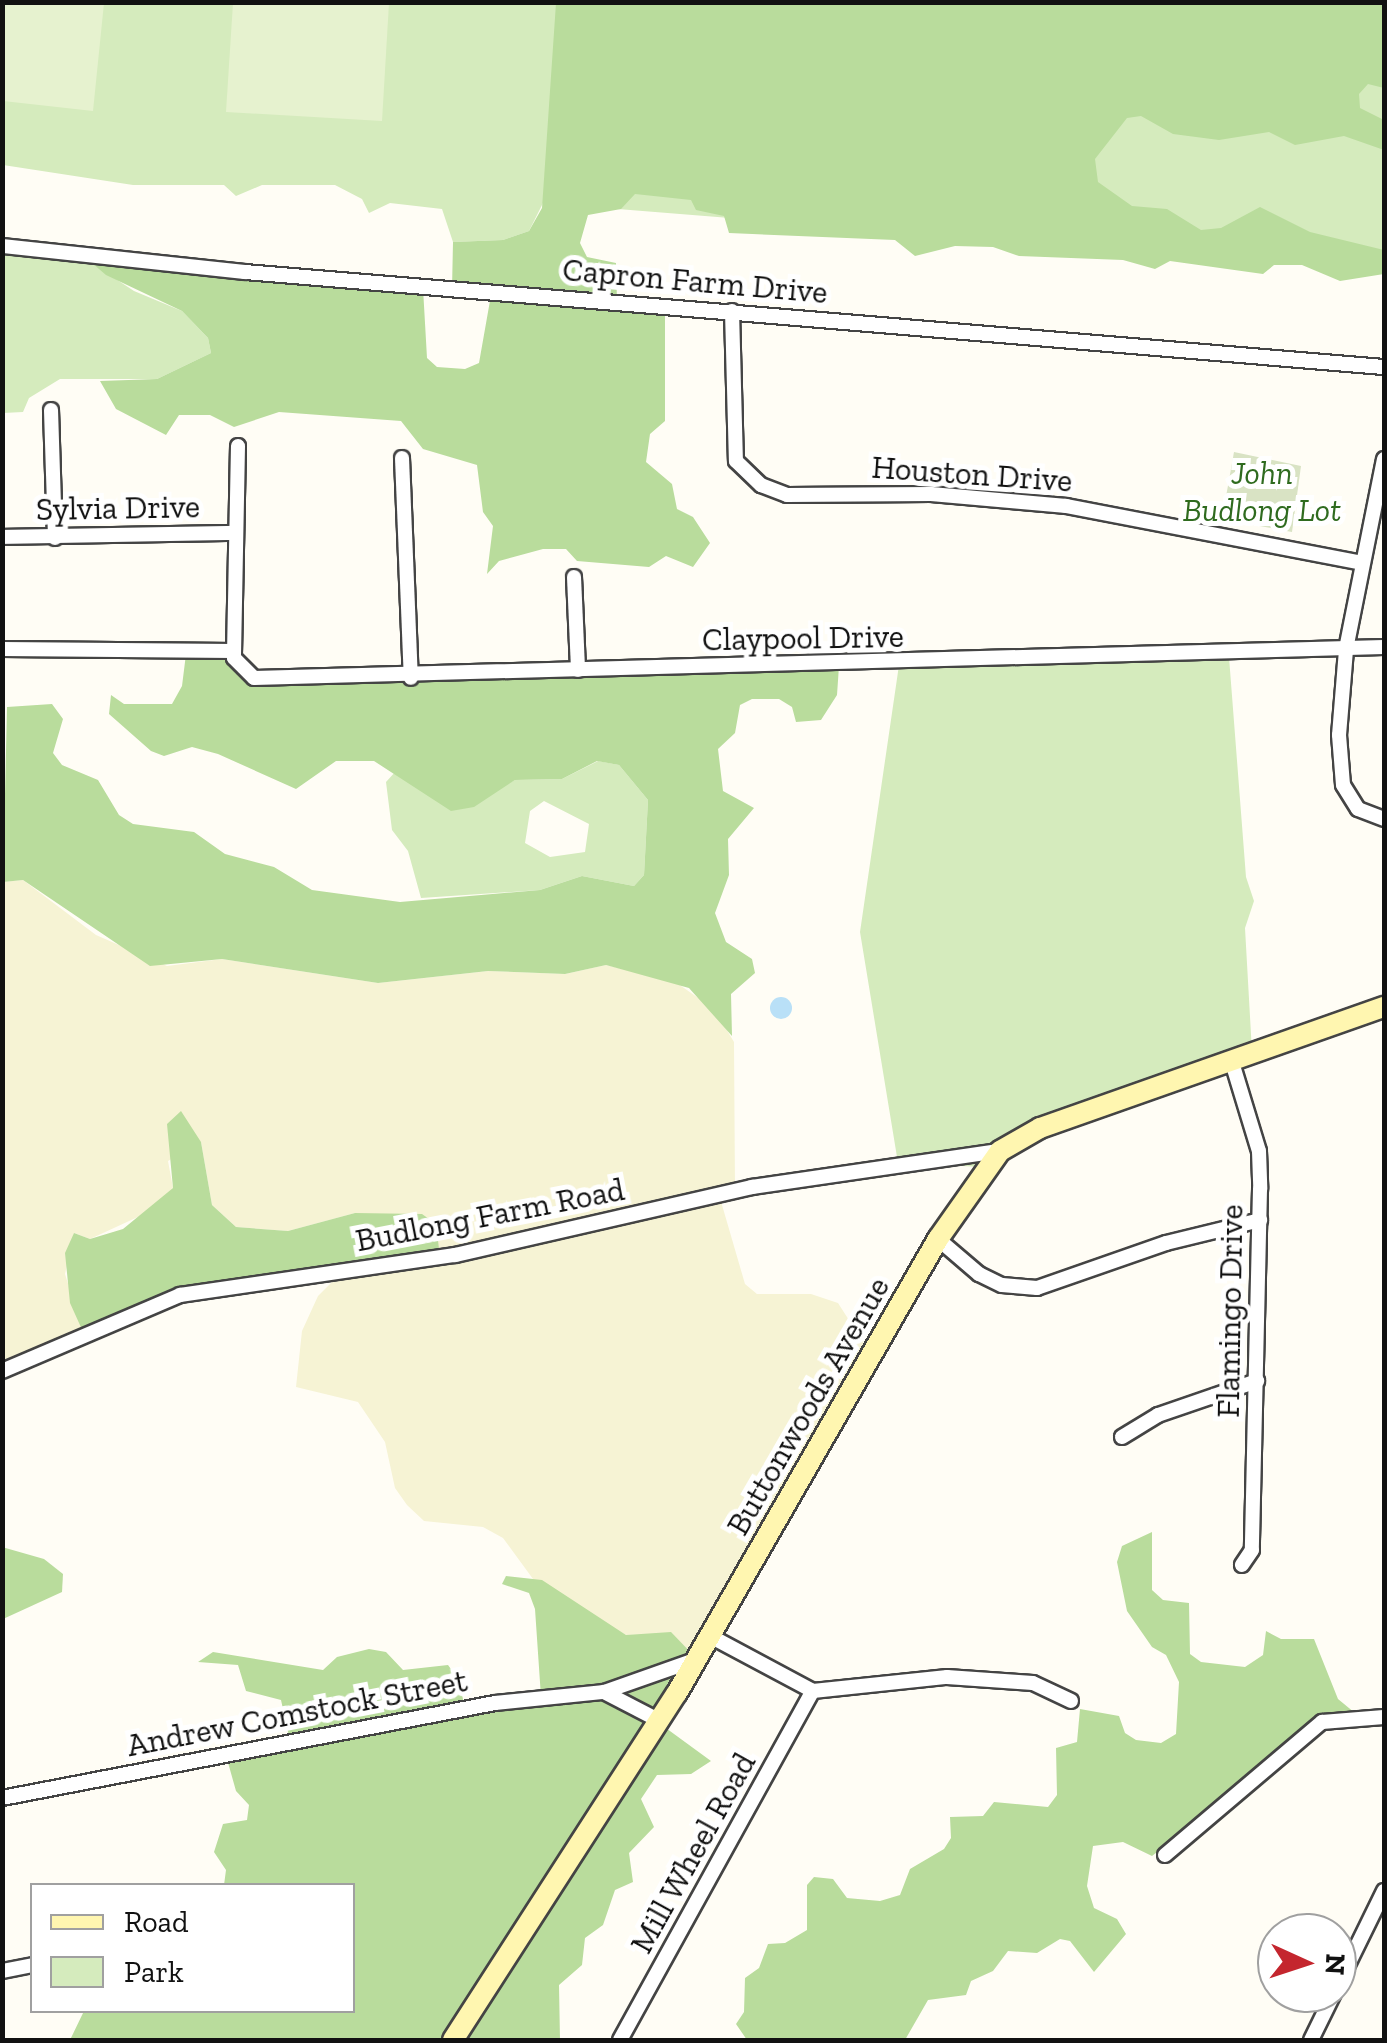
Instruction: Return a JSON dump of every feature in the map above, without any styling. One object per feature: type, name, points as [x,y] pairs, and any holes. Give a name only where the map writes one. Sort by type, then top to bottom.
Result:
[{"type":"street","name":"Capron Farm Drive","points":[[2,246],[245,272],[1384,366]]},
{"type":"street","name":"Houston Drive","points":[[732,311],[736,461],[761,485],[787,494],[931,494],[1051,504],[1362,562]]},
{"type":"street","points":[[50,410],[55,538]]},
{"type":"street","points":[[234,655],[238,446]]},
{"type":"street","points":[[402,458],[411,678]]},
{"type":"street","points":[[1384,460],[1346,650],[1339,717],[1343,785],[1358,809],[1384,819]]},
{"type":"street","name":"Sylvia Drive","points":[[2,538],[234,533]]},
{"type":"street","points":[[574,577],[578,670]]},
{"type":"street","name":"Claypool Drive","points":[[2,649],[234,655],[254,678],[411,678],[1384,647]]},
{"type":"street","name":"Buttonwoods Avenue","points":[[453,2040],[710,1636],[938,1238],[1000,1151],[1040,1128],[1384,1007]]},
{"type":"street","name":"Flamingo Drive","points":[[1232,1060],[1259,1151],[1252,1550],[1242,1566]]},
{"type":"street","name":"Budlong Farm Road","points":[[2,1371],[180,1295],[456,1254],[752,1187],[1000,1151]]},
{"type":"street","points":[[938,1238],[979,1274],[1002,1284],[1037,1288],[1166,1243],[1260,1220]]},
{"type":"street","points":[[1122,1437],[1158,1415],[1257,1381]]},
{"type":"street","points":[[710,1636],[813,1692],[947,1678],[1033,1684],[1072,1701]]},
{"type":"street","name":"Andrew Comstock Street","points":[[2,1798],[496,1703],[604,1692],[695,1660]]},
{"type":"street","points":[[604,1692],[658,1720]]},
{"type":"street","name":"Mill Wheel Road","points":[[620,2040],[813,1692]]},
{"type":"street","points":[[1165,1855],[1322,1722],[1384,1717]]},
{"type":"street","points":[[1357,1946],[1384,1892]]},
{"type":"street","points":[[2,1971],[30,1965]]},
{"type":"street","points":[[1311,2040],[1324,2013]]},
{"type":"shaded area","points":[[23,880],[96,935],[167,966],[222,959],[378,983],[488,971],[565,974],[606,965],[674,981],[714,1009],[734,1042],[735,1189],[720,1198],[745,1284],[757,1294],[811,1294],[838,1303],[870,1353],[696,1658],[668,1634],[626,1635],[567,1603],[533,1579],[503,1538],[483,1527],[424,1521],[407,1505],[395,1488],[385,1442],[358,1402],[296,1387],[302,1331],[318,1296],[339,1275],[355,1213],[288,1231],[236,1227],[212,1205],[201,1142],[168,1161],[173,1188],[153,1210],[90,1239],[74,1233],[65,1274],[84,1334],[3,1372],[2,882]]},
{"type":"green space","points":[[3,2],[104,3],[93,111],[3,101]]},
{"type":"green space","points":[[2,3],[1384,3],[1384,271],[543,203],[529,231],[503,240],[453,242],[442,209],[390,203],[369,213],[362,199],[335,185],[262,185],[236,196],[224,185],[133,185],[3,165]]},
{"type":"green space","points":[[233,3],[389,3],[382,121],[226,112]]},
{"type":"green space","points":[[556,3],[1384,3],[1384,88],[1368,84],[1359,94],[1360,108],[1384,120],[1384,150],[1344,136],[1295,145],[1269,132],[1219,140],[1173,134],[1141,116],[1127,118],[1095,159],[1098,182],[1132,206],[1167,209],[1201,230],[1221,228],[1260,207],[1310,232],[1384,250],[1384,274],[1340,281],[1302,265],[1274,265],[1263,274],[1170,261],[1155,269],[1123,260],[1019,256],[993,247],[955,246],[915,256],[895,240],[729,233],[724,216],[696,210],[691,200],[635,194],[621,209],[588,215],[580,243],[587,257],[616,263],[617,302],[665,307],[665,421],[650,434],[646,462],[672,484],[677,509],[693,517],[710,543],[693,567],[666,556],[649,567],[577,561],[566,549],[543,549],[499,561],[487,574],[493,526],[483,512],[477,465],[423,449],[401,421],[279,412],[234,427],[210,415],[179,415],[166,435],[116,409],[100,381],[157,379],[211,353],[208,338],[182,311],[106,275],[85,257],[423,288],[427,358],[437,367],[465,369],[479,363],[491,295],[452,289],[453,242],[503,240],[529,231],[542,208]]},
{"type":"green space","points":[[3,245],[87,260],[134,291],[182,311],[208,338],[211,353],[157,379],[60,379],[29,398],[23,412],[3,413]]},
{"type":"green space","name":"John Budlong Lot","points":[[1234,452],[1301,466],[1292,532],[1222,519]]},
{"type":"green space","points":[[186,654],[233,657],[253,679],[839,666],[837,695],[821,720],[796,722],[792,707],[779,699],[752,699],[740,705],[735,733],[718,749],[723,791],[754,808],[728,839],[729,875],[715,913],[726,942],[752,959],[755,973],[731,994],[732,1036],[689,988],[606,965],[565,974],[488,971],[378,983],[222,959],[150,966],[23,880],[3,882],[7,707],[52,704],[63,719],[53,753],[62,765],[98,780],[119,815],[133,824],[194,832],[225,854],[274,867],[312,890],[400,902],[540,890],[582,876],[634,886],[644,875],[648,800],[619,765],[597,761],[562,779],[515,780],[474,807],[451,811],[374,761],[336,761],[296,789],[218,754],[192,747],[164,756],[151,751],[109,714],[111,695],[124,704],[172,704],[182,686]]},
{"type":"green space","points":[[1229,657],[1246,877],[1254,901],[1245,928],[1252,1052],[1041,1128],[983,1167],[898,1163],[860,932],[899,665]]},
{"type":"green space","points":[[598,761],[619,765],[648,800],[644,875],[634,886],[582,876],[540,890],[421,898],[408,851],[392,830],[386,782],[396,771],[503,786],[515,780],[562,779]],"holes":[[[544,801],[589,824],[585,852],[550,857],[525,843],[530,811]]]},
{"type":"green space","points":[[181,1111],[201,1142],[212,1205],[236,1227],[288,1231],[355,1213],[422,1214],[436,1224],[440,1257],[183,1295],[84,1334],[70,1303],[65,1253],[74,1233],[90,1239],[123,1229],[173,1188],[167,1124]]},
{"type":"green space","points":[[1152,1532],[1152,1590],[1163,1600],[1189,1603],[1190,1654],[1201,1662],[1245,1667],[1263,1655],[1266,1631],[1281,1639],[1314,1639],[1338,1699],[1355,1713],[1322,1723],[1152,1856],[1123,1842],[1093,1846],[1087,1886],[1094,1908],[1117,1919],[1126,1934],[1094,1972],[1070,1941],[1060,1939],[1037,1953],[1008,1951],[993,1971],[971,1981],[966,1995],[928,2000],[905,2040],[747,2040],[736,2024],[744,2012],[745,1978],[759,1968],[768,1944],[785,1943],[807,1930],[807,1885],[814,1877],[833,1879],[847,1898],[880,1901],[900,1895],[910,1869],[944,1849],[951,1838],[950,1817],[983,1816],[994,1802],[1048,1807],[1057,1795],[1056,1748],[1077,1742],[1080,1709],[1119,1716],[1125,1733],[1136,1740],[1161,1743],[1176,1734],[1179,1682],[1166,1655],[1152,1647],[1127,1611],[1117,1562],[1122,1546]]},
{"type":"green space","points":[[2,1547],[44,1559],[63,1574],[62,1592],[3,1619]]},
{"type":"green space","points":[[506,1576],[542,1580],[626,1635],[671,1632],[696,1658],[659,1723],[711,1761],[691,1774],[657,1775],[641,1799],[654,1827],[629,1853],[633,1882],[615,1890],[603,1925],[585,1938],[582,1965],[559,1985],[560,2040],[70,2040],[83,2013],[355,2013],[355,1883],[224,1883],[226,1870],[214,1852],[223,1824],[247,1820],[249,1805],[236,1791],[227,1759],[290,1741],[281,1700],[246,1691],[238,1665],[198,1662],[213,1652],[323,1670],[337,1657],[369,1649],[386,1652],[403,1670],[448,1665],[459,1680],[465,1709],[541,1697],[535,1609],[529,1593],[502,1584]]},
{"type":"water","points":[[781,997],[789,1000],[789,1016],[781,1019],[773,1016],[770,1008],[773,1000]]}]
